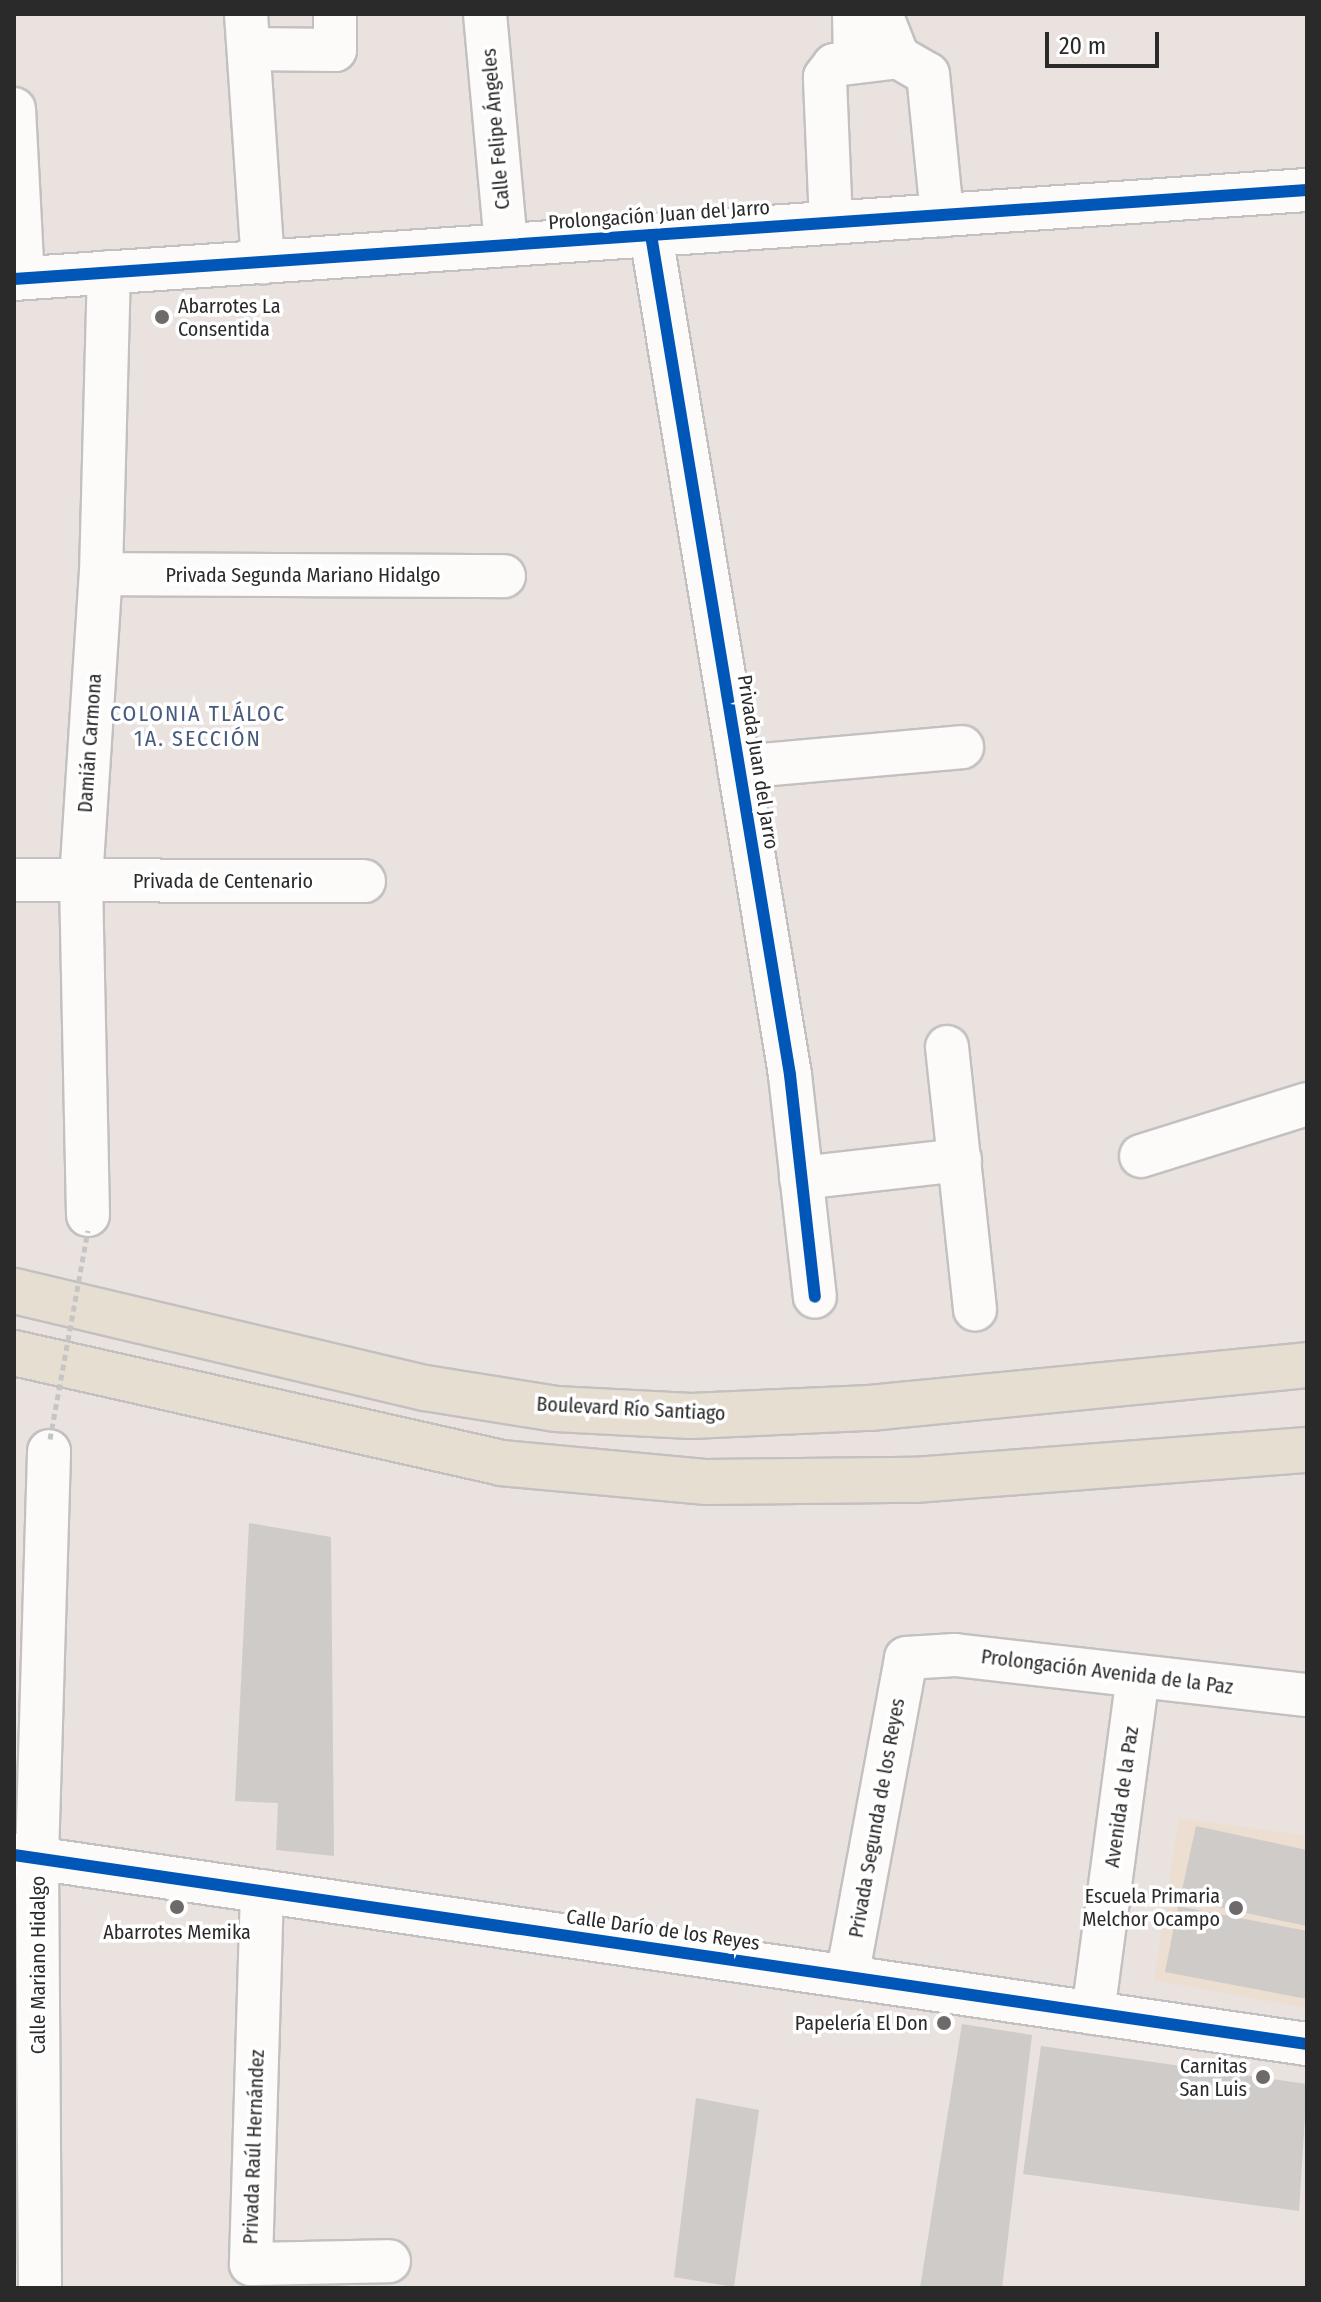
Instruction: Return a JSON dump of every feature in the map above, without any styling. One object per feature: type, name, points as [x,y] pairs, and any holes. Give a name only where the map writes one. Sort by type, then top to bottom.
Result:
[{"type":"main road","name":"Boulevard Río Santiago","points":[[14,1291],[425,1388],[556,1409],[691,1416],[870,1408],[1307,1365]]},
{"type":"main road","points":[[14,1353],[501,1463],[707,1482],[915,1480],[1307,1450]]},
{"type":"street","points":[[263,262],[248,32],[335,50],[335,14]]},
{"type":"street","name":"Calle Felipe Ángeles","points":[[485,14],[506,245]]},
{"type":"street","points":[[854,14],[855,61]]},
{"type":"street","points":[[881,14],[898,57]]},
{"type":"street","points":[[831,223],[820,88],[834,65],[898,57],[928,74],[942,215]]},
{"type":"street","points":[[14,109],[18,278]]},
{"type":"street","name":"Prolongación Juan del Jarro","points":[[18,278],[1307,190]]},
{"type":"street","name":"Privada Juan del Jarro","points":[[651,235],[739,767],[801,1178],[815,1297]]},
{"type":"street","name":"Damián Carmona","points":[[88,1222],[81,880],[101,574],[109,272]]},
{"type":"street","name":"Privada Segunda Mariano Hidalgo","points":[[101,574],[504,576]]},
{"type":"street","points":[[739,767],[962,747]]},
{"type":"street","name":"Privada de Centenario","points":[[14,880],[364,881]]},
{"type":"street","points":[[947,1047],[975,1310]]},
{"type":"street","points":[[1141,1156],[1307,1104]]},
{"type":"street","points":[[801,1178],[960,1160]]},
{"type":"street","name":"Calle Mariano Hidalgo","points":[[40,2288],[26,1857],[29,1549],[50,1445]]},
{"type":"street","name":"Prolongación Avenida de la Paz","points":[[906,1658],[955,1655],[1307,1695]]},
{"type":"street","name":"Privada Segunda de los Reyes","points":[[847,1977],[906,1658]]},
{"type":"street","name":"Avenida de la Paz","points":[[1093,2013],[1138,1677]]},
{"type":"street","name":"Calle Darío de los Reyes","points":[[26,1857],[1307,2044]]},
{"type":"street","name":"Privada Raúl Hernández","points":[[262,1891],[251,2264],[389,2261]]},
{"type":"path","points":[[50,1445],[88,1222]]},
{"type":"shaded area","name":"Escuela Primaria Melchor Ocampo","points":[[1179,1818],[1307,1836],[1307,2008],[1154,1980]]},
{"type":"building","points":[[249,1523],[331,1537],[334,1856],[276,1850],[278,1803],[235,1801]]},
{"type":"building","points":[[1196,1826],[1307,1850],[1307,1926],[1180,1899]]},
{"type":"building","points":[[1178,1906],[1307,1931],[1307,1999],[1165,1972]]},
{"type":"building","points":[[962,2024],[1032,2035],[1002,2288],[920,2288]]},
{"type":"building","points":[[1041,2046],[1307,2084],[1299,2211],[1023,2174]]},
{"type":"building","points":[[696,2098],[759,2110],[734,2287],[674,2277]]},
{"type":"cycle path","points":[[14,279],[1307,190]]},
{"type":"cycle path","points":[[651,235],[790,1075],[815,1297]]},
{"type":"cycle path","points":[[14,1855],[1307,2044]]},
{"type":"place","name":"Abarrotes La Consentida","points":[[162,317]]},
{"type":"place","name":"Abarrotes Memika","points":[[177,1907]]},
{"type":"place","name":"Escuela Primaria Melchor Ocampo","points":[[1236,1908]]},
{"type":"place","name":"Papelería El Don","points":[[944,2023]]},
{"type":"place","name":"Carnitas San Luis","points":[[1263,2077]]},
{"type":"district","name":"COLONIA TLÁLOC 1A. SECCIÓN","points":[[198,726]]}]
